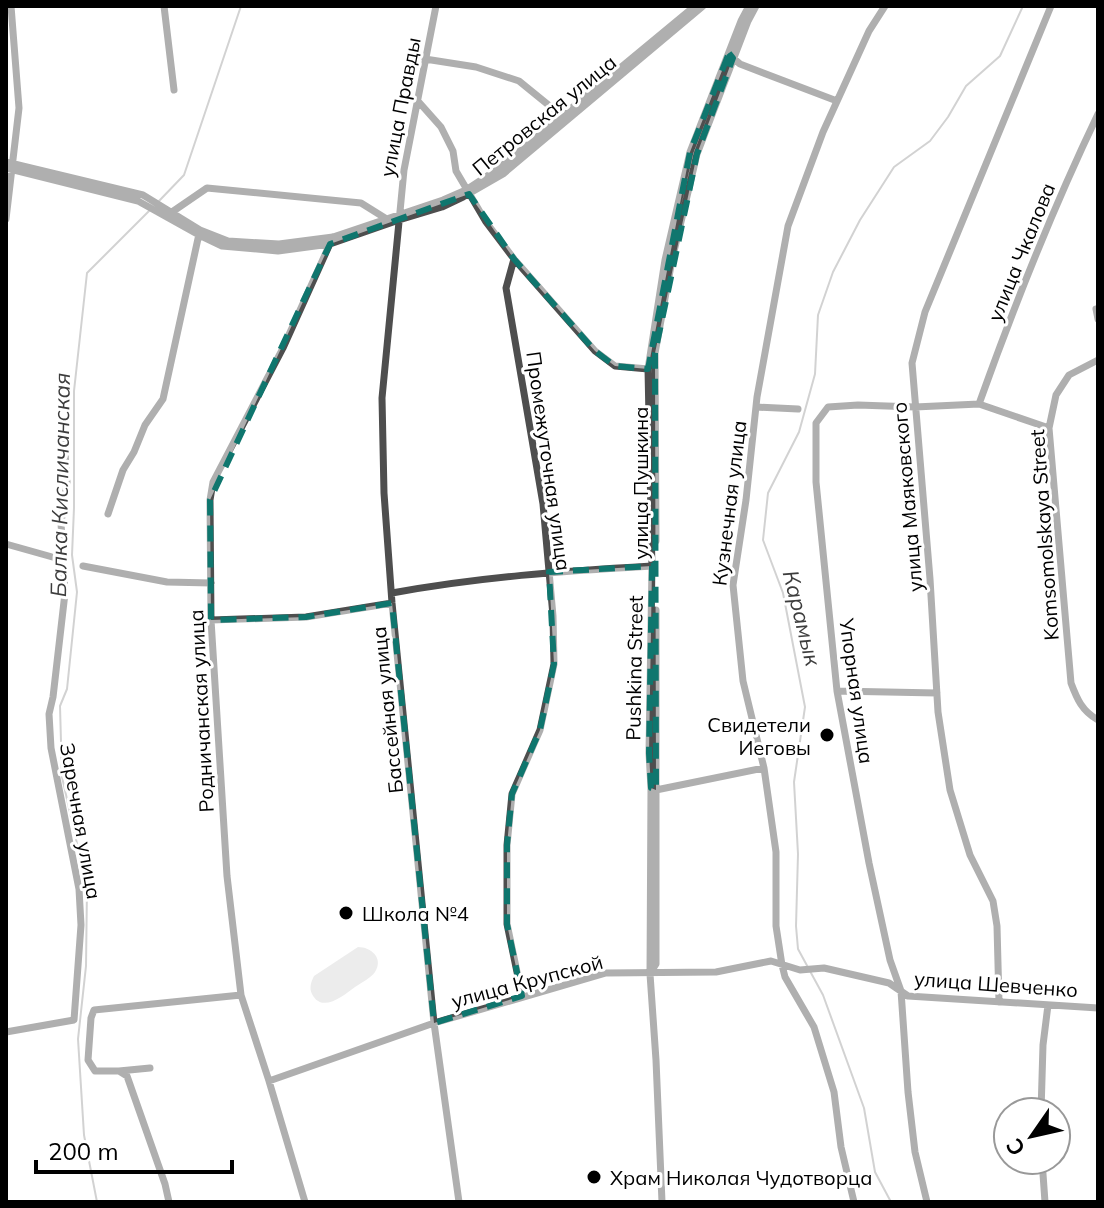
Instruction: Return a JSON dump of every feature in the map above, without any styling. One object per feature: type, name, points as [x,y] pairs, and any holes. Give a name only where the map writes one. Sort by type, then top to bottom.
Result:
[{"type":"street","points":[[6,219],[10,164],[19,108],[11,6]]},
{"type":"street","points":[[164,6],[174,90]]},
{"type":"street","name":"улица Правды","points":[[398,217],[404,170],[436,6]]},
{"type":"street","points":[[140,198],[163,215],[200,233],[228,241],[279,244],[332,241],[467,192],[695,6]]},
{"type":"street","name":"Петровская улица","points":[[467,192],[503,174],[703,6]]},
{"type":"street","name":"Pushkina Street","points":[[654,789],[649,753],[652,566],[648,369],[665,260],[690,152],[749,6]]},
{"type":"street","name":"улица Пушкина","points":[[650,974],[656,964],[655,353],[672,260],[697,154],[731,56],[756,6]]},
{"type":"street","name":"Кузнечная улица","points":[[854,1202],[841,1147],[834,1092],[814,1027],[785,977],[782,965],[776,926],[776,852],[764,768],[743,681],[733,585],[756,407],[788,226],[823,132],[869,31],[885,6]]},
{"type":"street","name":"улица Маяковского","points":[[999,1002],[997,926],[993,901],[970,855],[950,790],[937,693],[912,363],[925,312],[1051,6]]},
{"type":"street","points":[[731,56],[740,64],[837,101]]},
{"type":"street","points":[[425,59],[476,67],[519,81],[562,116]]},
{"type":"street","points":[[417,100],[441,127],[453,151],[456,171],[467,192],[514,259],[595,351],[615,366],[648,369]]},
{"type":"street","name":"улица Чкалова","points":[[979,404],[1035,260],[1098,114]]},
{"type":"street","points":[[10,164],[140,198],[172,212],[200,233]]},
{"type":"street","points":[[172,212],[207,188],[361,203],[385,218]]},
{"type":"street","points":[[332,241],[385,218],[398,217]]},
{"type":"street","name":"Бассейная улица","points":[[398,217],[382,398],[384,493],[434,1023],[459,1202]]},
{"type":"street","points":[[108,514],[123,470],[145,425],[163,399],[200,233]]},
{"type":"street","name":"Родничанская улица","points":[[305,1202],[241,995],[227,876],[211,620],[210,500],[213,482],[283,348],[332,241]]},
{"type":"street","name":"Промежуточная улица","points":[[514,259],[506,288],[543,504],[554,664],[540,730],[512,794],[507,845],[507,924],[522,996]]},
{"type":"street","points":[[1096,309],[1098,319]]},
{"type":"street","name":"Komsomolskaya Street","points":[[1098,360],[1069,375],[1056,395],[1049,428],[1071,683],[1078,702],[1098,720]]},
{"type":"street","name":"Упорная улица","points":[[927,1202],[915,1152],[901,991],[890,960],[869,863],[837,691],[816,482],[816,423],[828,407],[979,404],[1049,428]]},
{"type":"street","points":[[756,407],[798,409]]},
{"type":"street","name":"Заречная улица","points":[[6,1032],[74,1020],[81,925],[79,889],[51,748],[49,714],[65,593],[61,523],[67,482],[64,438]]},
{"type":"street","points":[[6,544],[63,560]]},
{"type":"street","points":[[83,566],[167,582],[211,583]]},
{"type":"street","points":[[392,593],[448,583],[549,572],[652,566]]},
{"type":"street","points":[[211,620],[306,617],[392,603]]},
{"type":"street","points":[[837,691],[937,693]]},
{"type":"street","points":[[654,789],[764,768]]},
{"type":"street","name":"улица Крупской","points":[[269,1081],[434,1023],[606,973],[716,972],[771,961],[800,970]]},
{"type":"street","name":"улица Шевченко","points":[[800,970],[824,968],[889,983],[908,996],[1098,1008]]},
{"type":"street","points":[[650,974],[662,1202]]},
{"type":"street","points":[[150,1068],[95,1071],[88,1060],[94,1010],[241,995]]},
{"type":"street","points":[[1041,1096],[1048,1005]]},
{"type":"street","points":[[119,1071],[127,1076],[169,1202]]},
{"type":"street","points":[[1043,1176],[1045,1202]]},
{"type":"highlighted area","points":[[729,53],[733,58],[697,154],[655,353],[656,790],[651,788],[649,753],[652,566],[549,572],[554,664],[540,730],[512,794],[507,845],[507,924],[522,996],[434,1023],[392,603],[306,617],[211,620],[210,500],[330,244],[469,194],[514,259],[595,351],[615,366],[648,369],[690,152]]},
{"type":"shaded area","points":[[358,947],[375,954],[378,962],[375,972],[333,1001],[316,1000],[311,990],[314,976]]},
{"type":"waterway","name":"Балка Кисличанская","points":[[159,201],[184,175],[241,6]]},
{"type":"waterway","name":"Карамык","points":[[891,1202],[875,1172],[864,1108],[823,995],[798,949],[794,782],[805,707],[783,593],[763,540],[768,493],[799,432],[815,374],[818,315],[833,272],[860,220],[894,167],[930,141],[966,86],[1000,56],[1023,6]]},
{"type":"waterway","name":"Балка Кисличанская","points":[[97,1202],[84,1135],[78,1039],[86,966],[87,888],[62,777],[60,706],[67,689],[77,592],[72,555],[74,391],[87,273],[149,211]]},
{"type":"place","name":"Свидетели Иеговы","points":[[827,735]]},
{"type":"place","name":"Школа №4","points":[[346,913]]},
{"type":"place","name":"Храм Николая Чудотворца","points":[[594,1177]]}]
